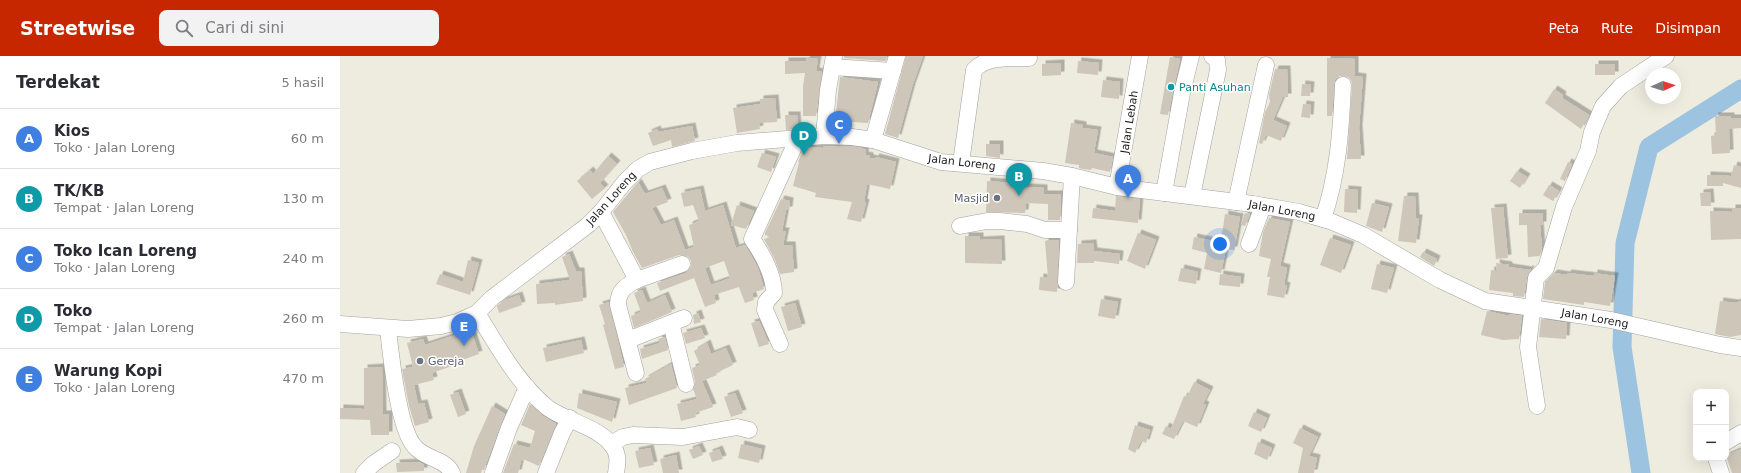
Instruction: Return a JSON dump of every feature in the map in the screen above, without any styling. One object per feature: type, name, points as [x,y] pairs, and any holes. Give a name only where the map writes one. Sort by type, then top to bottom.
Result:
[{"type":"street","name":"Jalan Lebah","points":[[1118,187],[1140,56]]},
{"type":"street","points":[[1164,193],[1182,93],[1191,56]]},
{"type":"street","points":[[1192,196],[1218,70],[1217,60],[1212,56]]},
{"type":"street","points":[[1537,406],[1528,347],[1536,278],[1546,268],[1564,207],[1588,151],[1592,132],[1603,106],[1621,86],[1666,56]]},
{"type":"street","points":[[961,163],[974,70],[985,61],[1029,58]]},
{"type":"street","points":[[824,136],[828,90],[833,62],[895,64],[873,140]]},
{"type":"street","points":[[1236,202],[1266,65]]},
{"type":"street","points":[[1323,218],[1336,174],[1342,124],[1343,85]]},
{"type":"street","name":"Jalan Loreng","points":[[340,324],[388,329],[408,329],[441,326],[456,322],[477,313],[492,298],[588,225],[624,183],[638,169],[650,162],[692,151],[737,143],[824,136],[873,140],[941,162],[1012,168],[1072,176],[1118,187],[1236,202],[1299,212],[1323,218],[1363,235],[1440,280],[1485,302],[1611,320],[1660,330],[1720,345],[1741,348]]},
{"type":"street","points":[[780,344],[765,310],[766,302],[774,293],[772,283],[764,260],[752,239],[798,138]]},
{"type":"street","points":[[1066,282],[1072,176]]},
{"type":"street","points":[[1249,244],[1263,206]]},
{"type":"street","points":[[600,212],[637,280]]},
{"type":"street","points":[[960,226],[987,221],[1027,224],[1045,230],[1068,230]]},
{"type":"street","points":[[636,373],[620,312],[618,296],[625,286],[637,280],[682,264]]},
{"type":"street","points":[[477,313],[505,357],[527,387],[549,408],[603,437],[611,444],[616,450],[618,460],[616,473]]},
{"type":"street","points":[[628,340],[677,321],[686,384]]},
{"type":"street","points":[[388,329],[395,379],[406,432],[411,442],[420,453],[447,466],[452,473]]},
{"type":"street","points":[[493,473],[509,428],[527,387]]},
{"type":"street","points":[[546,473],[562,433],[570,418]]},
{"type":"street","points":[[611,444],[623,437],[633,435],[683,436],[737,426],[749,430]]},
{"type":"street","points":[[1729,440],[1741,433]]},
{"type":"street","points":[[364,473],[373,464],[392,451]]},
{"type":"street","points":[[1717,461],[1721,473]]},
{"type":"building","points":[[844,56],[887,56],[886,61],[844,58]]},
{"type":"building","points":[[906,56],[923,56],[912,87],[898,138],[885,134]]},
{"type":"building","name":"Panti Asuhan","points":[[1170,57],[1180,59],[1168,115],[1160,114]]},
{"type":"building","points":[[807,58],[818,59],[816,71],[822,72],[816,116],[803,116],[803,86],[805,73],[785,74],[785,61],[806,61]]},
{"type":"building","points":[[1327,58],[1355,59],[1355,76],[1363,77],[1359,128],[1361,159],[1347,159],[1352,85],[1351,80],[1348,77],[1339,76],[1335,80],[1332,116],[1327,116]]},
{"type":"building","points":[[1078,61],[1099,63],[1098,75],[1077,73]]},
{"type":"building","points":[[1061,63],[1061,75],[1042,76],[1042,64]]},
{"type":"building","points":[[1595,64],[1615,64],[1615,75],[1595,75]]},
{"type":"building","points":[[1275,69],[1287,69],[1288,97],[1283,97],[1273,120],[1287,126],[1281,141],[1266,135],[1262,144],[1259,143],[1265,112],[1270,102],[1269,95]]},
{"type":"building","points":[[840,77],[878,82],[868,123],[835,121]]},
{"type":"building","points":[[1103,80],[1120,82],[1119,99],[1101,97]]},
{"type":"building","points":[[1302,84],[1311,85],[1310,96],[1301,96]]},
{"type":"building","points":[[1554,89],[1563,95],[1562,98],[1589,115],[1581,129],[1545,103]]},
{"type":"building","points":[[775,98],[777,122],[759,123],[760,129],[737,133],[733,108],[760,104],[760,99]]},
{"type":"building","points":[[1303,104],[1311,105],[1310,118],[1301,117]]},
{"type":"building","points":[[785,115],[797,115],[798,129],[786,130]]},
{"type":"building","points":[[1715,116],[1731,116],[1731,118],[1741,118],[1741,128],[1729,129],[1730,153],[1712,154],[1711,136],[1716,135]]},
{"type":"building","points":[[1071,123],[1083,125],[1083,128],[1098,130],[1094,153],[1113,157],[1110,172],[1092,168],[1091,170],[1083,169],[1079,168],[1079,165],[1065,163]]},
{"type":"building","points":[[692,126],[695,141],[672,147],[671,140],[653,146],[648,133],[657,129],[658,132]]},
{"type":"building","points":[[986,144],[1000,144],[1000,158],[986,156]]},
{"type":"building","points":[[823,146],[858,147],[866,150],[865,155],[870,156],[870,158],[875,159],[876,157],[896,162],[890,189],[867,184],[864,202],[866,203],[861,222],[847,219],[852,202],[815,197],[816,193],[793,186],[798,162],[804,147],[823,148]]},
{"type":"building","points":[[762,153],[776,157],[771,172],[757,167]]},
{"type":"building","points":[[608,156],[617,164],[600,183],[605,188],[592,199],[577,181],[590,170],[593,174]]},
{"type":"building","points":[[1568,162],[1572,164],[1565,181],[1560,179]]},
{"type":"building","points":[[1734,165],[1741,167],[1741,188],[1723,183],[1723,186],[1707,186],[1707,175],[1731,176]]},
{"type":"building","points":[[1517,171],[1527,177],[1520,188],[1510,181]]},
{"type":"building","points":[[1013,178],[1027,179],[1026,187],[1044,188],[1044,194],[1061,194],[1060,220],[1048,220],[1048,204],[1026,203],[1025,213],[986,212],[987,181],[1013,183]]},
{"type":"building","points":[[638,182],[645,194],[662,188],[668,202],[652,208],[661,225],[674,220],[685,250],[694,247],[689,225],[699,221],[693,205],[684,207],[681,193],[700,189],[705,211],[723,205],[736,248],[745,245],[758,268],[764,289],[752,293],[754,300],[745,303],[739,287],[714,295],[716,303],[705,307],[694,278],[660,291],[657,283],[686,273],[691,266],[691,261],[688,257],[679,255],[642,268],[613,212]],"holes":[[[724,261],[730,278],[711,285],[705,268]]]},
{"type":"building","points":[[1549,185],[1559,191],[1553,201],[1543,195]]},
{"type":"building","points":[[1345,189],[1358,190],[1357,213],[1344,212]]},
{"type":"building","points":[[1710,192],[1711,206],[1701,206],[1700,193]]},
{"type":"building","points":[[1116,196],[1140,199],[1138,223],[1092,218],[1093,208],[1115,211]]},
{"type":"building","points":[[1404,196],[1415,196],[1416,218],[1419,218],[1416,243],[1398,241]]},
{"type":"building","points":[[781,199],[790,201],[789,210],[786,210],[782,231],[786,231],[783,245],[792,245],[794,272],[780,274],[775,260],[764,239],[771,237],[765,235],[765,233]]},
{"type":"building","points":[[1372,203],[1389,207],[1382,232],[1366,226]]},
{"type":"building","points":[[737,205],[754,211],[746,229],[731,225]]},
{"type":"building","points":[[1503,207],[1508,258],[1496,259],[1491,208]]},
{"type":"building","points":[[1732,208],[1741,208],[1741,239],[1711,240],[1710,211],[1732,212]]},
{"type":"building","points":[[1245,213],[1250,214],[1245,226],[1241,225]]},
{"type":"building","points":[[1519,213],[1543,213],[1543,225],[1540,225],[1542,249],[1540,256],[1528,257],[1527,225],[1519,225]]},
{"type":"building","points":[[1225,214],[1240,217],[1234,250],[1226,249],[1221,273],[1204,269],[1207,253],[1192,249],[1194,237],[1218,242],[1219,234],[1222,235]]},
{"type":"building","points":[[1269,218],[1290,222],[1280,266],[1287,268],[1284,285],[1287,286],[1284,298],[1267,295],[1270,277],[1267,277],[1271,259],[1259,256],[1263,232]]},
{"type":"building","points":[[1138,233],[1156,240],[1145,269],[1127,261]]},
{"type":"building","points":[[965,236],[980,236],[980,240],[1001,239],[1002,264],[965,263]]},
{"type":"building","points":[[1330,238],[1351,245],[1341,273],[1320,265]]},
{"type":"building","points":[[1059,240],[1057,292],[1039,290],[1040,277],[1048,278],[1045,241]]},
{"type":"building","points":[[1093,243],[1094,251],[1120,254],[1119,264],[1094,261],[1094,263],[1077,263],[1078,244]]},
{"type":"building","points":[[1423,252],[1437,259],[1434,266],[1420,257]]},
{"type":"building","points":[[569,254],[576,271],[581,271],[583,301],[555,305],[555,303],[537,304],[536,284],[570,280],[562,257]]},
{"type":"building","points":[[468,260],[479,263],[470,295],[436,284],[440,274],[463,282]]},
{"type":"building","points":[[1496,263],[1509,265],[1509,267],[1531,269],[1527,277],[1524,297],[1513,296],[1513,293],[1489,290],[1491,270],[1497,271]]},
{"type":"building","points":[[1377,264],[1394,268],[1387,293],[1371,289]]},
{"type":"building","points":[[1181,268],[1198,272],[1196,284],[1178,281]]},
{"type":"building","points":[[1554,273],[1594,276],[1594,273],[1615,276],[1610,306],[1584,302],[1584,305],[1543,299],[1545,282]]},
{"type":"building","points":[[1220,274],[1241,277],[1240,287],[1219,285]]},
{"type":"building","points":[[642,290],[647,303],[665,295],[672,312],[634,328],[631,316],[641,312],[634,293]]},
{"type":"building","points":[[519,295],[522,305],[499,313],[498,305],[505,300]]},
{"type":"building","points":[[1101,299],[1118,302],[1115,319],[1098,316]]},
{"type":"building","points":[[1720,301],[1735,303],[1741,301],[1741,335],[1730,337],[1715,334]]},
{"type":"building","points":[[609,302],[624,367],[615,369],[603,325],[605,324],[599,305]]},
{"type":"building","points":[[795,303],[802,327],[788,331],[781,307]]},
{"type":"building","points":[[1487,311],[1509,316],[1509,314],[1522,316],[1519,339],[1503,340],[1481,335]]},
{"type":"building","points":[[698,313],[701,322],[694,324],[693,315]]},
{"type":"building","points":[[1541,319],[1567,323],[1566,339],[1539,337]]},
{"type":"building","points":[[759,321],[769,344],[759,347],[751,323]]},
{"type":"building","points":[[701,328],[705,338],[686,344],[683,333]]},
{"type":"building","points":[[471,330],[479,354],[451,364],[452,366],[432,373],[434,380],[414,385],[418,404],[424,403],[429,422],[415,426],[409,406],[402,369],[413,367],[407,343],[423,339],[425,345]]},
{"type":"building","points":[[665,337],[668,350],[642,359],[640,349],[660,343],[658,339]]},
{"type":"building","points":[[581,340],[584,353],[546,362],[543,348]]},
{"type":"building","points":[[707,343],[711,354],[726,348],[733,365],[716,373],[717,375],[702,381],[713,407],[695,413],[696,417],[681,421],[677,404],[697,399],[693,389],[695,382],[692,368],[700,365],[694,351]]},
{"type":"building","points":[[671,364],[677,388],[629,405],[625,388],[647,383],[645,379]]},
{"type":"building","points":[[382,367],[383,414],[389,414],[389,435],[371,435],[370,420],[340,419],[340,408],[364,409],[364,368]]},
{"type":"building","points":[[1194,382],[1210,390],[1203,404],[1206,405],[1197,427],[1183,421],[1174,439],[1162,434],[1166,426],[1171,429],[1184,396],[1187,397]]},
{"type":"building","points":[[458,392],[466,414],[458,417],[450,395]]},
{"type":"building","points":[[579,393],[617,402],[612,422],[577,408]]},
{"type":"building","points":[[735,393],[743,413],[731,417],[724,397]]},
{"type":"building","points":[[530,404],[543,416],[556,424],[539,466],[523,459],[523,461],[521,461],[518,473],[503,473],[514,444],[530,448],[535,431],[521,425]]},
{"type":"building","points":[[492,406],[505,414],[484,469],[482,469],[481,473],[466,473],[474,446]]},
{"type":"building","points":[[1254,412],[1267,418],[1261,432],[1248,426]]},
{"type":"building","points":[[1135,425],[1150,430],[1146,443],[1141,441],[1135,453],[1128,449]]},
{"type":"building","points":[[1300,428],[1318,437],[1309,456],[1317,458],[1314,473],[1298,473],[1303,448],[1293,443]]},
{"type":"building","points":[[1258,442],[1272,448],[1267,460],[1254,454]]},
{"type":"building","points":[[741,444],[762,449],[759,463],[738,458]]},
{"type":"building","points":[[699,446],[703,455],[693,459],[689,450]]},
{"type":"building","points":[[650,448],[654,465],[639,468],[635,451]]},
{"type":"building","points":[[719,449],[723,459],[712,462],[709,453]]},
{"type":"building","points":[[1741,449],[1741,473],[1732,473],[1728,461],[1729,461],[1729,455]]},
{"type":"building","points":[[676,455],[679,473],[663,473],[660,459]]},
{"type":"building","points":[[419,462],[424,465],[424,471],[397,472],[396,463]]},
{"type":"waterway","points":[[1641,473],[1622,347],[1625,243],[1649,147],[1741,89]]},
{"type":"place","name":"Panti Asuhan","points":[[1171,87]]},
{"type":"place","name":"Toko Ican Loreng","points":[[839,144]]},
{"type":"place","name":"Toko","points":[[804,155]]},
{"type":"place","name":"TK/KB","points":[[1019,196]]},
{"type":"place","name":"Masjid","points":[[997,198]]},
{"type":"place","name":"Kios","points":[[1128,198]]},
{"type":"place","name":"Warung Kopi","points":[[464,346]]},
{"type":"place","name":"Gereja","points":[[420,361]]}]
